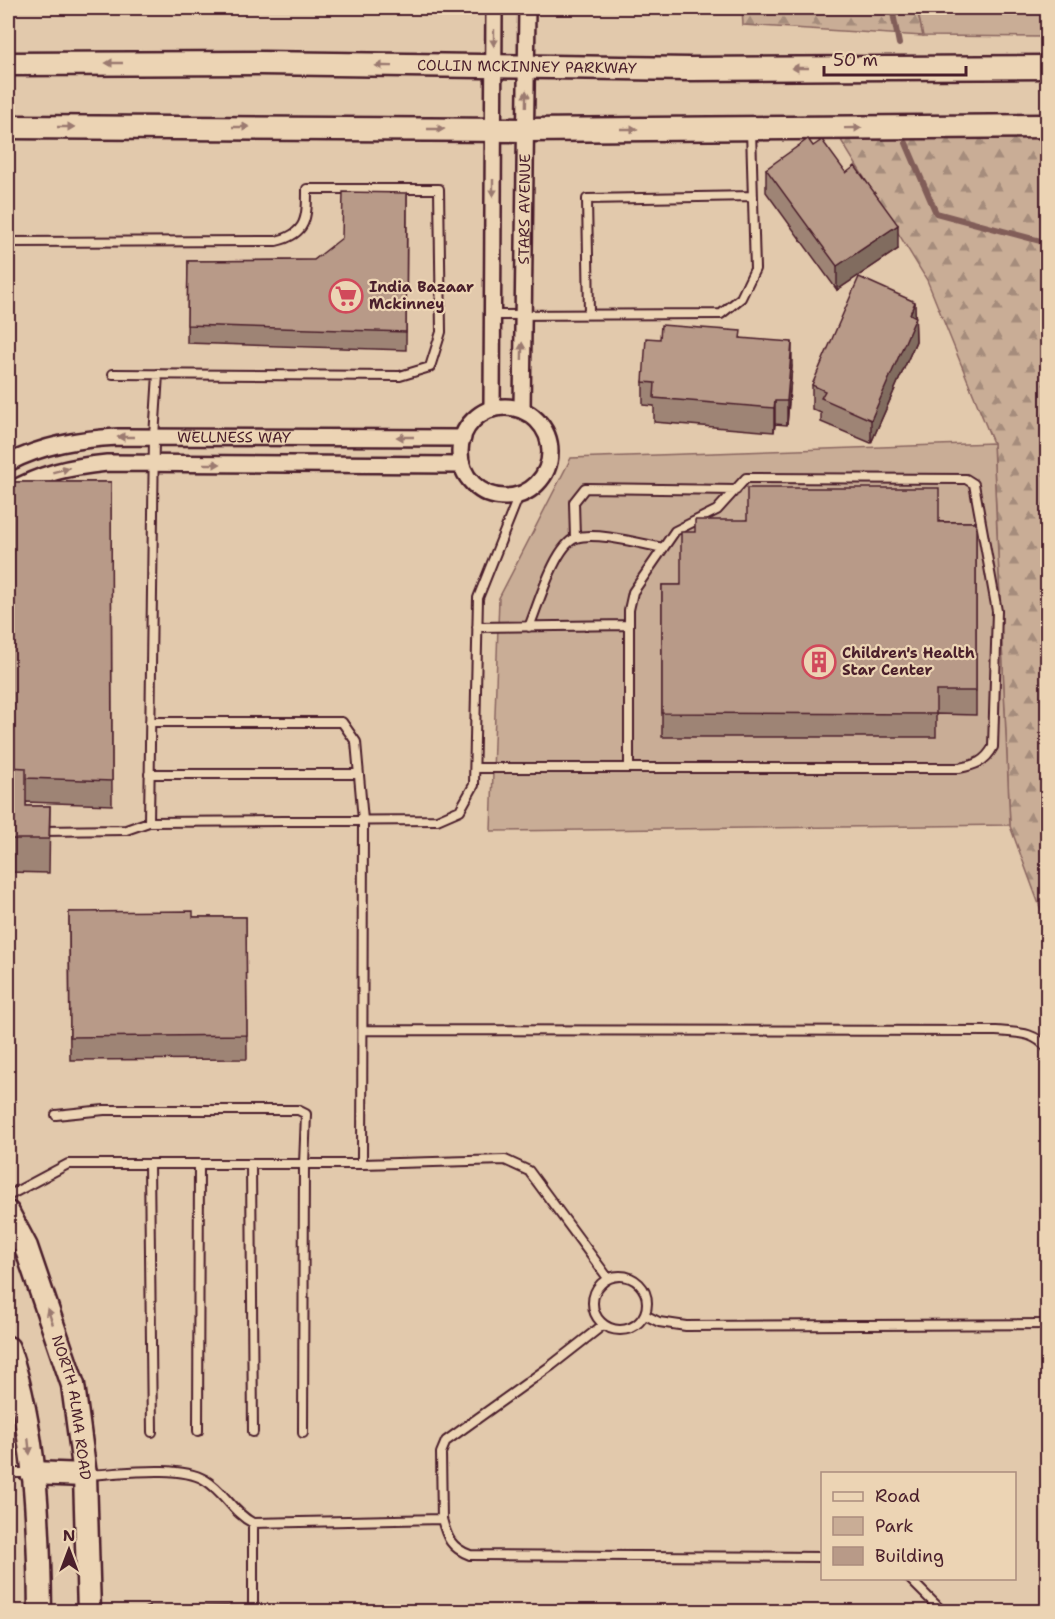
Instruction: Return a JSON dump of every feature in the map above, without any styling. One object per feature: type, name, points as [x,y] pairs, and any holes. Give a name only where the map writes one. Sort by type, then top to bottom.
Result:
[{"type":"street","name":"STARS AVENUE","points":[[492,409],[494,8]]},
{"type":"street","name":"STARS AVENUE","points":[[522,410],[527,8]]},
{"type":"street","name":"COLLIN MCKINNEY PARKWAY","points":[[8,64],[260,63],[494,68],[1047,67]]},
{"type":"street","points":[[8,127],[526,130],[1047,126]]},
{"type":"street","points":[[506,407],[522,410],[541,423],[547,433],[551,449],[545,475],[533,488],[519,495],[504,497],[480,490],[469,479],[462,465],[460,446],[463,438],[478,416],[492,409],[506,407]]},
{"type":"street","name":"WELLNESS WAY","points":[[8,463],[38,449],[76,440],[154,437],[463,438]]},
{"type":"street","name":"WELLNESS WAY","points":[[8,492],[25,482],[64,468],[106,463],[462,465]]},
{"type":"street","name":"NORTH ALMA ROAD","points":[[8,1213],[26,1247],[73,1385],[85,1475],[89,1611]]},
{"type":"street","points":[[8,1348],[28,1430],[40,1556],[40,1611]]},
{"type":"street","points":[[32,1473],[85,1475]]},
{"type":"lane","points":[[493,315],[720,314],[741,298],[755,268],[751,128]]},
{"type":"lane","points":[[8,242],[276,241],[293,237],[300,229],[307,215],[307,189],[439,189],[441,332],[430,367],[399,376],[113,374]]},
{"type":"lane","points":[[589,313],[587,199],[753,196]]},
{"type":"lane","points":[[149,822],[154,437],[158,374]]},
{"type":"lane","points":[[475,768],[629,768],[959,768],[977,764],[988,757],[993,747],[996,611],[974,484],[966,479],[747,478],[717,510],[675,531],[633,592],[629,610],[629,768]]},
{"type":"lane","points":[[575,538],[574,502],[585,488],[736,490]]},
{"type":"lane","points":[[38,831],[126,830],[149,822],[437,820],[460,810],[474,784],[478,598],[519,495]]},
{"type":"lane","points":[[529,627],[560,551],[575,538],[594,537],[663,548]]},
{"type":"lane","points":[[477,627],[629,625]]},
{"type":"lane","points":[[150,722],[342,722],[356,742],[363,820],[362,1164]]},
{"type":"lane","points":[[149,774],[358,774]]},
{"type":"lane","points":[[363,1030],[996,1031],[1039,1038],[1047,1049]]},
{"type":"lane","points":[[56,1115],[104,1110],[298,1110],[306,1114],[303,1433]]},
{"type":"lane","points":[[8,1196],[68,1164],[362,1164],[494,1159],[513,1162],[529,1171],[608,1278]]},
{"type":"lane","points":[[149,1164],[152,1432]]},
{"type":"lane","points":[[198,1431],[199,1164]]},
{"type":"lane","points":[[251,1164],[252,1432]]},
{"type":"lane","points":[[625,1275],[640,1283],[647,1298],[645,1315],[640,1322],[627,1329],[618,1330],[603,1324],[593,1309],[593,1300],[600,1284],[608,1278],[625,1275]]},
{"type":"lane","points":[[645,1315],[659,1322],[686,1326],[1047,1324]]},
{"type":"lane","points":[[603,1324],[552,1365],[446,1441],[441,1453],[442,1519],[447,1538],[456,1550],[470,1555],[821,1557]]},
{"type":"lane","points":[[85,1475],[177,1472],[193,1474],[207,1481],[235,1511],[253,1522],[442,1519]]},
{"type":"lane","points":[[8,1473],[32,1473]]},
{"type":"lane","points":[[148,1611],[252,1611],[253,1522]]},
{"type":"lane","points":[[911,1580],[943,1611]]},
{"type":"green space","points":[[742,8],[917,8],[923,36],[743,25]]},
{"type":"green space","points":[[917,8],[1047,8],[1047,37],[923,36]]},
{"type":"green space","points":[[1047,136],[1047,926],[1010,826],[993,443],[927,280],[839,137]]},
{"type":"green space","points":[[993,443],[1010,825],[491,831],[499,598],[571,458]]},
{"type":"building","points":[[808,139],[813,146],[822,140],[846,173],[855,166],[898,225],[837,266],[766,169]]},
{"type":"building","points":[[343,192],[407,193],[406,332],[187,325],[188,261],[314,260],[342,238]]},
{"type":"building","points":[[859,277],[915,302],[910,314],[916,317],[871,420],[821,398],[825,391],[812,385]]},
{"type":"building","points":[[661,325],[741,331],[740,338],[792,342],[787,401],[775,401],[774,408],[654,398],[655,383],[643,382],[646,338],[660,339]]},
{"type":"building","points":[[8,482],[111,482],[112,781],[26,778],[26,768],[8,767]]},
{"type":"building","name":"Children's Health Star Center","points":[[747,488],[939,488],[939,522],[976,522],[976,691],[936,691],[936,714],[662,713],[662,585],[681,585],[681,532],[695,532],[695,520],[747,520]]},
{"type":"building","points":[[8,767],[26,768],[26,806],[50,806],[49,839],[8,839]]},
{"type":"building","points":[[193,911],[193,917],[246,917],[247,1035],[70,1037],[69,912]]},
{"type":"waterway","points":[[892,8],[899,44]]},
{"type":"waterway","points":[[906,143],[936,213],[1048,243]]},
{"type":"place","name":"India Bazaar Mckinney","points":[[346,296]]},
{"type":"place","name":"Children's Health Star Center","points":[[819,662]]}]
